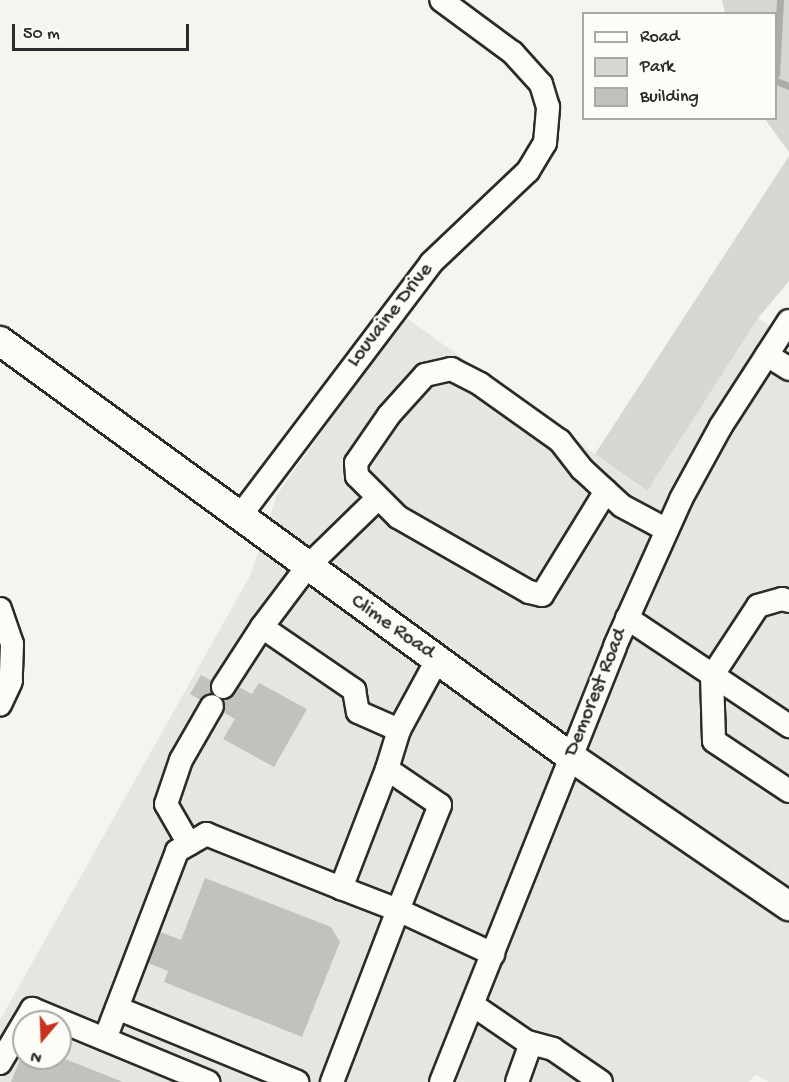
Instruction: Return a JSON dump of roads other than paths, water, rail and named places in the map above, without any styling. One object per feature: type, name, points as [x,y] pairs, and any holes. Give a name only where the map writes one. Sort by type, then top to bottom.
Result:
[{"type":"main road","name":"Clime Road","points":[[0,341],[307,567],[571,757],[789,906]]},
{"type":"street","name":"Louvaine Drive","points":[[240,516],[431,263],[528,171],[545,143],[550,126],[541,84],[529,70],[441,0]]},
{"type":"street","name":"Demorest Road","points":[[441,1082],[627,618],[667,530],[721,426],[789,321]]},
{"type":"street","points":[[767,355],[789,369]]},
{"type":"street","points":[[606,491],[542,595],[529,592],[398,517],[377,499],[357,476],[356,463],[389,415],[425,375],[451,369],[480,384],[561,441],[622,506],[667,530]]},
{"type":"street","points":[[189,844],[166,804],[181,760],[217,697],[262,627],[307,567],[377,499]]},
{"type":"street","points":[[789,602],[782,599],[758,606],[712,676],[714,741],[789,791]]},
{"type":"street","points":[[0,609],[12,644],[11,681],[0,705]]},
{"type":"street","points":[[627,618],[789,726]]},
{"type":"street","points":[[262,627],[354,690],[358,712],[399,730]]},
{"type":"street","points":[[341,888],[387,769],[399,730],[437,660]]},
{"type":"street","points":[[332,1082],[440,805],[387,769]]},
{"type":"street","points":[[105,1039],[177,851],[206,834],[398,910],[493,954]]},
{"type":"street","points":[[473,1005],[531,1043],[553,1049],[601,1082]]},
{"type":"street","points":[[117,1008],[297,1082]]},
{"type":"street","points":[[0,1063],[32,1009],[208,1082]]},
{"type":"street","points":[[517,1082],[531,1043]]},
{"type":"waterway","points":[[777,56],[780,0]]},
{"type":"waterway","points":[[777,81],[789,86]]}]
